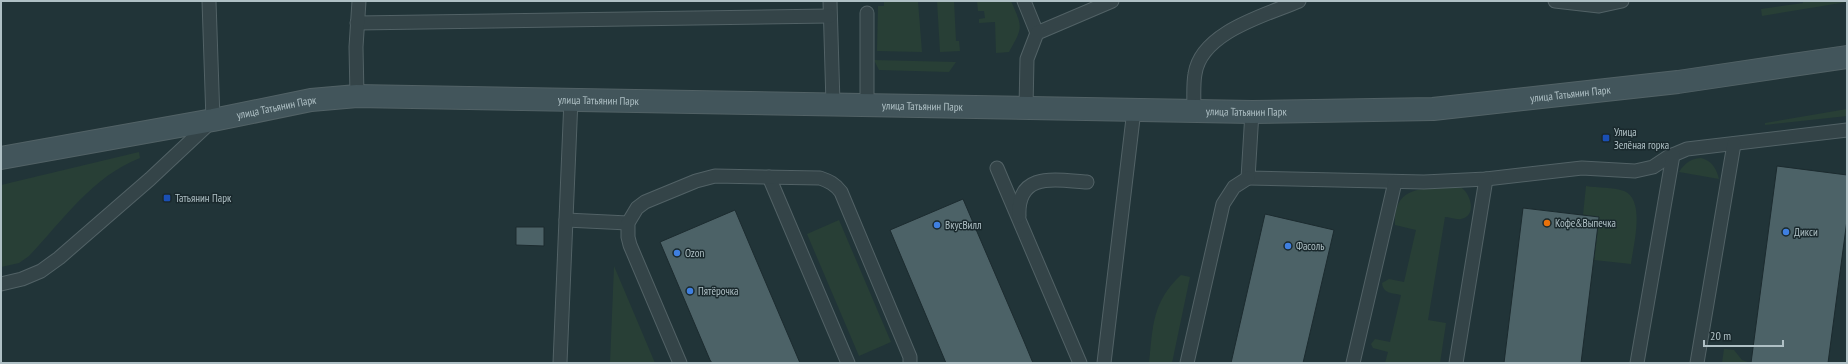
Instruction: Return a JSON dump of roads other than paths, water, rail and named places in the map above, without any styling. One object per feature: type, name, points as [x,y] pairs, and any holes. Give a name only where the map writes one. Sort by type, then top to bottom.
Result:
[{"type":"street","name":"улица Татьянин Парк","points":[[1,158],[213,120],[311,100],[356,96],[1252,112],[1433,109],[1678,82],[1847,57]]},
{"type":"lane","points":[[1,284],[22,279],[41,271],[59,258],[213,120],[209,1]]},
{"type":"lane","points":[[356,96],[357,23],[359,1]]},
{"type":"lane","points":[[830,1],[833,104]]},
{"type":"lane","points":[[1024,1],[1037,33],[1027,59],[1026,108]]},
{"type":"lane","points":[[1037,33],[1112,1]]},
{"type":"lane","points":[[1194,111],[1195,73],[1202,56],[1212,44],[1233,29],[1299,1]]},
{"type":"lane","points":[[1555,1],[1599,6],[1622,1]]},
{"type":"lane","points":[[867,13],[867,105]]},
{"type":"lane","points":[[357,23],[830,16]]},
{"type":"lane","points":[[560,363],[571,99]]},
{"type":"lane","points":[[1104,363],[1134,110]]},
{"type":"lane","points":[[1248,178],[1252,112]]},
{"type":"lane","points":[[1187,363],[1223,204],[1234,187],[1248,178],[1424,182],[1486,179],[1582,168],[1642,170],[1653,167],[1673,155],[1687,149],[1847,130]]},
{"type":"lane","points":[[1697,363],[1734,144]]},
{"type":"lane","points":[[1637,363],[1673,155]]},
{"type":"lane","points":[[997,168],[1080,363]]},
{"type":"lane","points":[[680,363],[630,245],[628,237],[628,223],[637,208],[645,202],[696,181],[715,176],[820,178],[830,181],[836,186],[841,192],[910,357],[910,363]]},
{"type":"lane","points":[[769,177],[848,363]]},
{"type":"lane","points":[[1456,363],[1486,179]]},
{"type":"lane","points":[[1020,220],[1020,198],[1032,184],[1047,180],[1087,182]]},
{"type":"lane","points":[[1353,363],[1395,182]]},
{"type":"lane","points":[[566,220],[628,223]]},
{"type":"place","name":"Улица Зелёная горка","points":[[1606,138]]},
{"type":"place","name":"Татьянин Парк","points":[[167,198]]},
{"type":"place","name":"Кофе&Выпечка","points":[[1547,223]]},
{"type":"place","name":"ВкусВилл","points":[[937,225]]},
{"type":"place","name":"Дикси","points":[[1786,232]]},
{"type":"place","name":"Фасоль","points":[[1288,246]]},
{"type":"place","name":"Ozon","points":[[677,253]]},
{"type":"place","name":"Пятёрочка","points":[[690,291]]}]
